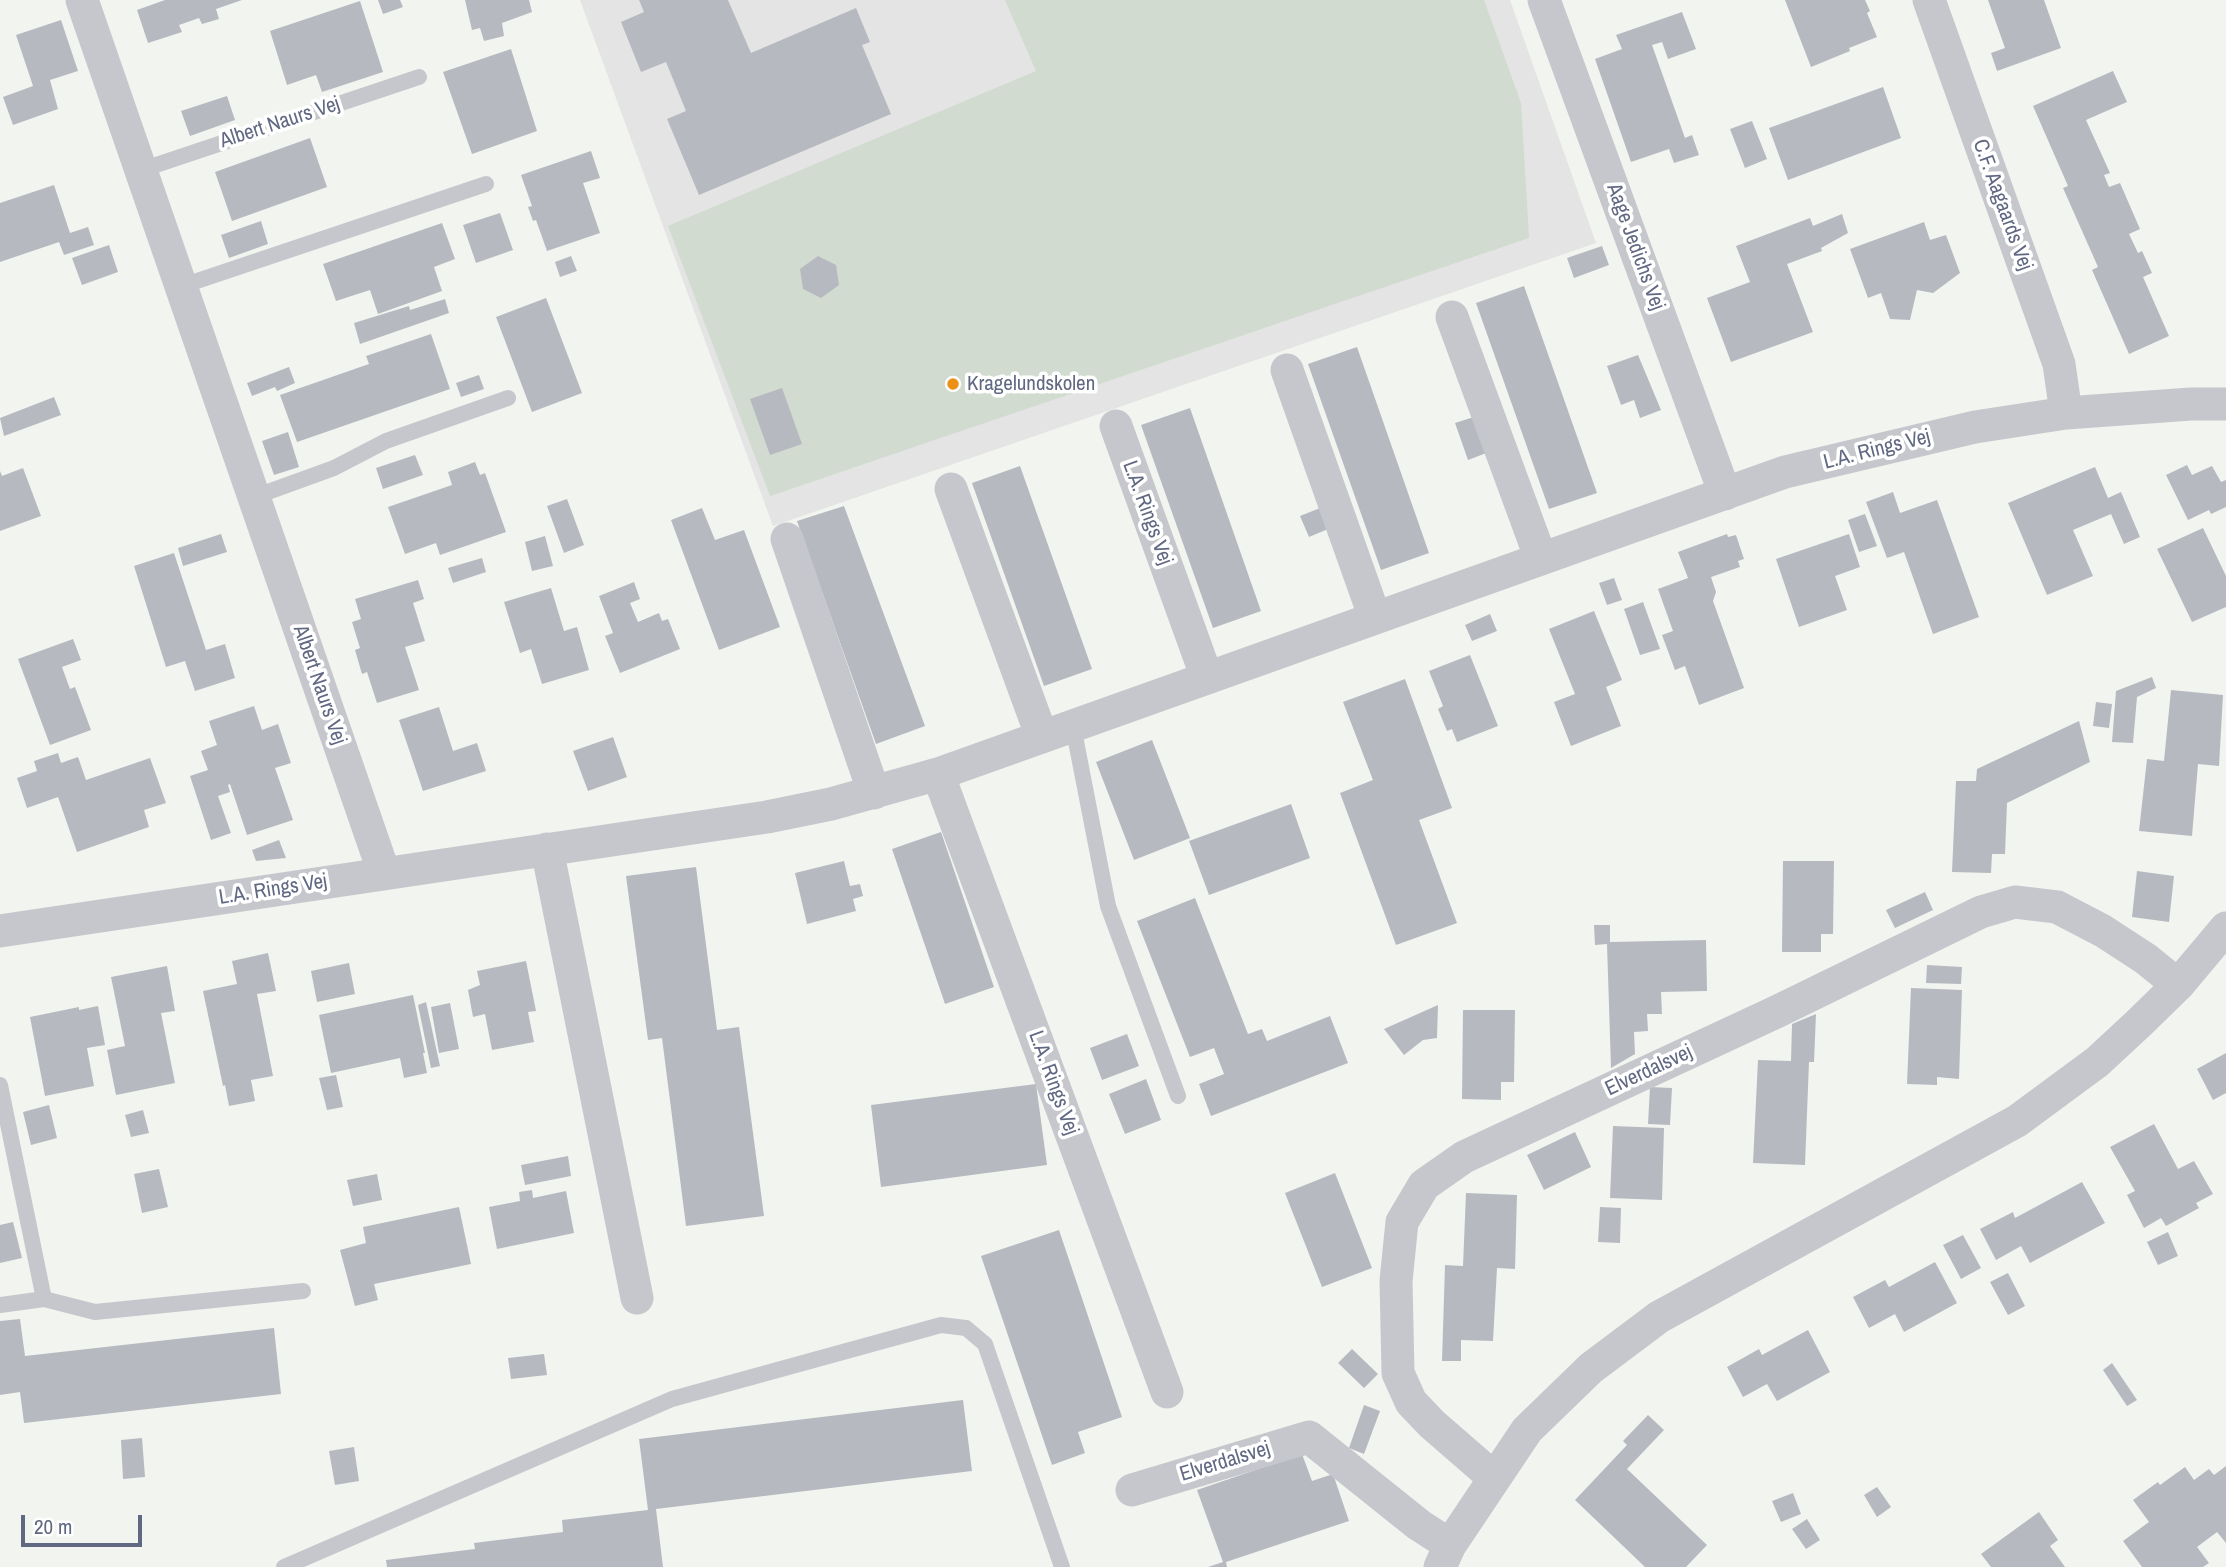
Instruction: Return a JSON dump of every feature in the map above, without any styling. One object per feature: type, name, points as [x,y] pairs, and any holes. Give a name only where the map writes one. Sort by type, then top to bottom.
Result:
[{"type":"street","name":"Albert Naurs Vej","points":[[82,0],[384,873]]},
{"type":"street","name":"Aage Jedichs Vej","points":[[1545,0],[1725,494]]},
{"type":"street","name":"C.F. Aagaards Vej","points":[[1929,0],[2059,364],[2066,413]]},
{"type":"street","points":[[1452,317],[1541,559]]},
{"type":"street","points":[[1287,370],[1375,618]]},
{"type":"street","name":"L.A. Rings Vej","points":[[0,931],[767,817],[831,804],[938,774],[1785,472],[1975,427],[2066,413],[2226,404]]},
{"type":"street","name":"L.A. Rings Vej","points":[[1116,426],[1206,678]]},
{"type":"street","points":[[951,489],[1042,737]]},
{"type":"street","points":[[787,539],[874,793]]},
{"type":"street","name":"L.A. Rings Vej","points":[[938,774],[1167,1392]]},
{"type":"street","points":[[547,849],[637,1298]]},
{"type":"street","name":"Elverdalsvej","points":[[1493,1477],[1411,1402],[1398,1373],[1396,1281],[1402,1222],[1424,1185],[1464,1157],[1786,1007],[1981,912],[2015,902],[2057,907],[2103,931],[2146,959],[2178,985]]},
{"type":"street","name":"Elverdalsvej","points":[[1132,1490],[1309,1437],[1419,1525],[1445,1556],[1493,1477],[1527,1430],[1591,1368],[1660,1318],[2017,1121],[2097,1062],[2178,985],[2226,928]]},
{"type":"lane","name":"Albert Naurs Vej","points":[[141,170],[419,77]]},
{"type":"lane","points":[[182,286],[486,184]]},
{"type":"lane","points":[[254,497],[334,468],[386,441],[508,398]]},
{"type":"lane","points":[[1073,726],[1108,906],[1178,1096]]},
{"type":"lane","points":[[0,1086],[44,1299]]},
{"type":"lane","points":[[0,1305],[44,1299],[95,1312],[303,1291]]},
{"type":"lane","points":[[284,1567],[671,1399],[941,1325],[966,1328],[985,1344],[1062,1567]]},
{"type":"shaded area","name":"Kragelundskolen","points":[[580,0],[1510,0],[1596,243],[773,526]]},
{"type":"shaded area","name":"Kragelundskolen","points":[[1005,0],[1484,0],[1521,103],[1529,238],[770,496],[668,226],[1036,71]]},
{"type":"building","points":[[165,0],[242,0],[216,9],[219,19],[202,24],[199,18],[179,25],[182,32],[148,43],[137,10]]},
{"type":"building","points":[[378,0],[400,0],[403,7],[383,14]]},
{"type":"building","points":[[465,0],[529,0],[532,12],[502,23],[504,36],[484,41],[480,28],[472,30]]},
{"type":"building","points":[[639,0],[728,0],[751,53],[856,8],[870,42],[862,45],[891,114],[699,195],[667,119],[686,111],[666,62],[641,72],[621,22],[644,12]]},
{"type":"building","points":[[1785,0],[1865,0],[1870,11],[1867,13],[1877,37],[1811,67]]},
{"type":"building","points":[[1988,0],[2044,0],[2061,48],[1997,71],[1991,53],[2005,48]]},
{"type":"building","points":[[360,1],[383,72],[322,92],[316,75],[287,85],[270,31]]},
{"type":"building","points":[[1682,12],[1696,49],[1668,59],[1662,42],[1652,45],[1685,138],[1692,135],[1699,155],[1674,163],[1669,149],[1631,162],[1595,59],[1622,49],[1616,35]]},
{"type":"building","points":[[61,20],[78,71],[50,80],[58,109],[13,125],[3,97],[33,86],[16,35]]},
{"type":"building","points":[[511,49],[537,131],[472,154],[443,72]]},
{"type":"building","points":[[2113,71],[2127,102],[2086,120],[2110,173],[2104,175],[2109,187],[2120,183],[2140,229],[2129,234],[2138,253],[2142,251],[2152,273],[2143,277],[2169,336],[2129,354],[2092,270],[2098,267],[2063,188],[2068,186],[2033,106]]},
{"type":"building","points":[[1883,87],[1901,138],[1788,180],[1769,128]]},
{"type":"building","points":[[227,96],[235,120],[190,136],[181,111]]},
{"type":"building","points":[[1752,121],[1767,159],[1745,168],[1730,129]]},
{"type":"building","points":[[310,138],[327,187],[232,221],[215,172]]},
{"type":"building","points":[[591,151],[600,178],[583,183],[600,233],[547,251],[536,220],[533,221],[528,207],[532,206],[521,175]]},
{"type":"building","points":[[54,185],[70,233],[88,227],[94,245],[64,255],[59,242],[0,262],[0,203]]},
{"type":"building","points":[[500,213],[513,250],[476,263],[463,225]]},
{"type":"building","points":[[1842,214],[1848,233],[1821,248],[1822,251],[1787,264],[1813,332],[1731,362],[1707,298],[1750,282],[1736,246],[1810,218],[1813,226]]},
{"type":"building","points":[[261,221],[268,244],[229,258],[221,235]]},
{"type":"building","points":[[1924,222],[1930,240],[1946,235],[1960,273],[1933,293],[1917,290],[1910,320],[1890,319],[1881,293],[1868,298],[1850,249]]},
{"type":"building","points":[[442,223],[455,259],[434,267],[442,291],[378,314],[370,290],[336,301],[323,264]]},
{"type":"building","points":[[109,245],[118,272],[82,285],[72,258]]},
{"type":"building","points":[[1602,246],[1609,265],[1574,278],[1567,258]]},
{"type":"building","points":[[571,256],[577,271],[560,277],[555,262]]},
{"type":"building","points":[[818,256],[836,265],[839,285],[821,298],[803,289],[800,269]]},
{"type":"building","points":[[1524,286],[1597,493],[1549,509],[1476,303]]},
{"type":"building","points":[[546,298],[582,393],[532,412],[496,317]]},
{"type":"building","points":[[445,299],[449,313],[360,344],[354,323],[409,306],[410,310]]},
{"type":"building","points":[[431,334],[450,389],[297,442],[280,395],[369,364],[366,356]]},
{"type":"building","points":[[1357,347],[1429,553],[1381,570],[1308,364]]},
{"type":"building","points":[[1638,355],[1661,410],[1640,418],[1634,400],[1621,405],[1607,366]]},
{"type":"building","points":[[289,367],[295,383],[277,391],[275,387],[252,396],[247,383]]},
{"type":"building","points":[[479,375],[484,389],[461,397],[456,383]]},
{"type":"building","points":[[782,388],[802,444],[770,455],[750,399]]},
{"type":"building","points":[[54,397],[61,415],[4,436],[0,418]]},
{"type":"building","points":[[1190,408],[1261,611],[1213,628],[1141,425]]},
{"type":"building","points":[[1477,416],[1489,452],[1468,460],[1455,423]]},
{"type":"building","points":[[288,432],[299,467],[274,475],[262,441]]},
{"type":"building","points":[[415,455],[423,475],[383,489],[376,468]]},
{"type":"building","points":[[475,462],[480,475],[485,473],[506,532],[440,555],[436,543],[405,554],[388,507],[452,485],[448,472]]},
{"type":"building","points":[[2187,465],[2192,475],[2212,466],[2221,482],[2226,480],[2226,507],[2211,514],[2209,510],[2188,520],[2166,475]]},
{"type":"building","points":[[1020,466],[1092,669],[1044,686],[972,483]]},
{"type":"building","points":[[2095,467],[2108,498],[2121,492],[2140,537],[2124,544],[2111,514],[2073,530],[2093,576],[2047,595],[2008,503]]},
{"type":"building","points":[[23,468],[41,516],[0,531],[0,471],[2,476]]},
{"type":"building","points":[[1893,492],[1900,513],[1937,500],[1979,617],[1933,634],[1904,552],[1887,558],[1866,502]]},
{"type":"building","points":[[567,499],[584,545],[564,553],[547,506]]},
{"type":"building","points":[[844,506],[925,726],[876,744],[797,521]]},
{"type":"building","points":[[702,508],[715,540],[744,530],[780,627],[719,650],[671,520]]},
{"type":"building","points":[[1320,508],[1328,529],[1309,537],[1300,516]]},
{"type":"building","points":[[1865,514],[1877,546],[1859,552],[1848,520]]},
{"type":"building","points":[[2203,528],[2226,576],[2226,607],[2192,622],[2157,549]]},
{"type":"building","points":[[221,534],[227,552],[183,566],[178,548]]},
{"type":"building","points":[[1727,534],[1728,537],[1736,535],[1744,559],[1738,561],[1740,567],[1711,577],[1716,592],[1713,601],[1744,688],[1699,705],[1685,666],[1675,670],[1662,635],[1673,631],[1658,589],[1688,578],[1678,552]]},
{"type":"building","points":[[1849,534],[1860,567],[1835,576],[1847,610],[1799,627],[1776,559]]},
{"type":"building","points":[[545,536],[553,566],[532,571],[525,542]]},
{"type":"building","points":[[174,553],[206,650],[225,644],[235,678],[195,691],[185,661],[166,667],[134,566]]},
{"type":"building","points":[[482,558],[486,572],[453,583],[448,568]]},
{"type":"building","points":[[1614,578],[1622,600],[1607,605],[1599,583]]},
{"type":"building","points":[[418,580],[424,599],[413,603],[425,641],[405,647],[419,690],[377,703],[367,672],[362,674],[355,650],[360,648],[352,622],[361,619],[355,599]]},
{"type":"building","points":[[634,582],[640,599],[630,603],[638,622],[659,613],[662,621],[668,619],[680,649],[620,673],[605,636],[613,633],[599,596]]},
{"type":"building","points":[[551,588],[564,631],[577,627],[589,670],[542,684],[531,649],[520,653],[504,602]]},
{"type":"building","points":[[1643,602],[1660,649],[1640,655],[1624,609]]},
{"type":"building","points":[[1594,611],[1622,680],[1606,687],[1621,726],[1571,746],[1554,702],[1575,694],[1549,629]]},
{"type":"building","points":[[1490,614],[1497,631],[1472,641],[1465,625]]},
{"type":"building","points":[[73,639],[81,660],[62,667],[70,689],[75,687],[91,730],[50,745],[18,659]]},
{"type":"building","points":[[1470,655],[1498,726],[1457,742],[1452,729],[1447,731],[1438,709],[1443,706],[1429,671]]},
{"type":"building","points":[[2152,677],[2156,688],[2137,697],[2133,743],[2112,742],[2116,691]]},
{"type":"building","points":[[1405,679],[1452,808],[1419,820],[1457,923],[1396,945],[1340,793],[1373,780],[1343,702]]},
{"type":"building","points":[[2171,690],[2223,695],[2219,766],[2198,764],[2192,836],[2139,831],[2147,759],[2164,761]]},
{"type":"building","points":[[2096,702],[2112,704],[2109,728],[2093,726]]},
{"type":"building","points":[[254,706],[262,730],[278,724],[291,763],[275,768],[293,820],[247,835],[230,784],[230,792],[218,796],[231,833],[211,840],[190,776],[208,770],[201,751],[217,745],[209,721]]},
{"type":"building","points":[[439,707],[453,751],[477,743],[486,771],[423,791],[399,720]]},
{"type":"building","points":[[2079,721],[2090,762],[2007,803],[2005,854],[1992,854],[1991,873],[1952,872],[1956,781],[1976,781],[1977,769]]},
{"type":"building","points":[[613,737],[627,777],[588,791],[573,751]]},
{"type":"building","points":[[1152,740],[1190,838],[1134,860],[1096,762]]},
{"type":"building","points":[[58,753],[61,763],[78,757],[86,780],[150,758],[166,803],[144,810],[149,827],[77,852],[58,797],[27,808],[17,778],[37,771],[34,761]]},
{"type":"building","points":[[1291,804],[1310,858],[1209,895],[1189,841]]},
{"type":"building","points":[[941,832],[994,987],[945,1004],[892,849]]},
{"type":"building","points":[[279,840],[286,858],[256,861],[252,850]]},
{"type":"building","points":[[844,861],[850,886],[860,884],[863,896],[853,899],[856,911],[807,924],[795,873]]},
{"type":"building","points":[[1783,861],[1834,861],[1833,934],[1821,934],[1821,952],[1782,952]]},
{"type":"building","points":[[696,867],[717,1030],[739,1027],[764,1216],[686,1226],[662,1038],[648,1040],[626,876]]},
{"type":"building","points":[[2137,871],[2174,876],[2169,922],[2132,917]]},
{"type":"building","points":[[1925,892],[1933,910],[1895,928],[1886,910]]},
{"type":"building","points":[[1195,898],[1248,1034],[1262,1029],[1267,1041],[1330,1016],[1348,1063],[1211,1116],[1199,1084],[1224,1074],[1214,1048],[1190,1057],[1137,921]]},
{"type":"building","points":[[1594,925],[1610,925],[1610,942],[1706,940],[1707,991],[1661,992],[1662,1014],[1647,1014],[1648,1031],[1634,1032],[1635,1054],[1611,1068],[1607,944],[1595,945]]},
{"type":"building","points":[[268,953],[276,991],[257,994],[273,1076],[251,1080],[255,1101],[229,1106],[203,991],[237,984],[232,961]]},
{"type":"building","points":[[526,961],[536,1011],[528,1012],[534,1042],[492,1050],[485,1014],[473,1017],[468,990],[480,985],[477,971]]},
{"type":"building","points":[[349,963],[355,994],[317,1002],[311,971]]},
{"type":"building","points":[[1927,965],[1962,967],[1961,984],[1926,983]]},
{"type":"building","points":[[167,966],[175,1011],[161,1013],[175,1083],[116,1095],[107,1050],[125,1046],[111,977]]},
{"type":"building","points":[[1911,988],[1962,990],[1959,1079],[1937,1077],[1937,1085],[1907,1084]]},
{"type":"building","points":[[413,995],[427,1073],[404,1078],[400,1058],[331,1073],[319,1015]]},
{"type":"building","points":[[426,1002],[440,1066],[431,1068],[418,1005]]},
{"type":"building","points":[[450,1003],[459,1049],[439,1053],[431,1007]]},
{"type":"building","points":[[1438,1005],[1437,1038],[1423,1040],[1404,1055],[1384,1029]]},
{"type":"building","points":[[98,1006],[105,1045],[87,1048],[94,1086],[45,1096],[30,1017]]},
{"type":"building","points":[[1463,1010],[1515,1010],[1514,1082],[1501,1082],[1501,1100],[1462,1099]]},
{"type":"building","points":[[1816,1014],[1814,1062],[1809,1062],[1805,1165],[1753,1163],[1758,1060],[1791,1061],[1792,1024]]},
{"type":"building","points":[[1127,1034],[1139,1066],[1102,1080],[1090,1048]]},
{"type":"building","points":[[2226,1053],[2226,1093],[2213,1100],[2197,1069]]},
{"type":"building","points":[[336,1075],[343,1107],[327,1110],[319,1078]]},
{"type":"building","points":[[1146,1079],[1161,1120],[1125,1134],[1109,1094]]},
{"type":"building","points":[[1036,1084],[1047,1165],[881,1187],[871,1105]]},
{"type":"building","points":[[1650,1087],[1672,1088],[1670,1125],[1648,1124]]},
{"type":"building","points":[[49,1105],[57,1138],[31,1145],[23,1112]]},
{"type":"building","points":[[143,1110],[149,1133],[131,1137],[125,1115]]},
{"type":"building","points":[[2154,1124],[2178,1169],[2194,1161],[2213,1194],[2196,1203],[2199,1208],[2166,1226],[2161,1218],[2144,1228],[2127,1195],[2135,1191],[2110,1147]]},
{"type":"building","points":[[1613,1126],[1664,1128],[1662,1200],[1610,1198]]},
{"type":"building","points":[[1575,1132],[1591,1167],[1544,1190],[1527,1155]]},
{"type":"building","points":[[568,1156],[571,1176],[525,1185],[521,1165]]},
{"type":"building","points":[[159,1169],[168,1207],[142,1213],[134,1174]]},
{"type":"building","points":[[1335,1173],[1372,1268],[1322,1287],[1285,1193]]},
{"type":"building","points":[[377,1174],[382,1200],[353,1206],[347,1180]]},
{"type":"building","points":[[2082,1182],[2105,1223],[2030,1263],[2021,1246],[1996,1260],[1980,1229],[2013,1212],[2015,1218]]},
{"type":"building","points":[[532,1190],[533,1198],[566,1191],[574,1233],[497,1249],[489,1207],[520,1201],[519,1192]]},
{"type":"building","points":[[1466,1193],[1517,1195],[1515,1269],[1497,1268],[1493,1341],[1461,1340],[1461,1361],[1442,1361],[1445,1265],[1463,1266]]},
{"type":"building","points":[[459,1207],[471,1264],[374,1284],[378,1300],[355,1306],[340,1250],[366,1243],[363,1227]]},
{"type":"building","points":[[1600,1207],[1621,1208],[1620,1243],[1598,1242]]},
{"type":"building","points":[[13,1222],[22,1258],[0,1263],[0,1225]]},
{"type":"building","points":[[1059,1230],[1122,1417],[1078,1432],[1085,1453],[1052,1465],[981,1256]]},
{"type":"building","points":[[2168,1232],[2178,1256],[2158,1265],[2147,1242]]},
{"type":"building","points":[[1963,1235],[1981,1268],[1961,1279],[1943,1245]]},
{"type":"building","points":[[1935,1262],[1957,1303],[1904,1332],[1895,1314],[1869,1328],[1853,1297],[1885,1280],[1889,1287]]},
{"type":"building","points":[[2008,1273],[2025,1306],[2008,1315],[1990,1282]]},
{"type":"building","points":[[20,1319],[25,1356],[274,1328],[281,1394],[24,1423],[20,1392],[0,1395],[0,1321]]},
{"type":"building","points":[[1808,1330],[1830,1372],[1777,1401],[1767,1384],[1743,1397],[1727,1367],[1759,1349],[1762,1355]]},
{"type":"building","points":[[1352,1349],[1378,1374],[1364,1388],[1338,1363]]},
{"type":"building","points":[[544,1354],[547,1375],[511,1379],[508,1358]]},
{"type":"building","points":[[2112,1363],[2137,1400],[2127,1406],[2103,1370]]},
{"type":"building","points":[[963,1400],[972,1471],[656,1509],[663,1567],[387,1567],[386,1560],[475,1549],[474,1543],[563,1532],[562,1520],[648,1510],[639,1439]]},
{"type":"building","points":[[1364,1405],[1380,1411],[1364,1454],[1349,1448]]},
{"type":"building","points":[[1648,1415],[1664,1430],[1627,1469],[1707,1545],[1686,1567],[1645,1567],[1575,1500],[1627,1445],[1623,1441]]},
{"type":"building","points":[[142,1438],[145,1477],[123,1479],[121,1440]]},
{"type":"building","points":[[354,1447],[359,1481],[335,1485],[329,1451]]},
{"type":"building","points":[[1302,1454],[1312,1481],[1333,1474],[1349,1521],[1226,1562],[1227,1567],[1208,1567],[1223,1562],[1197,1490]]},
{"type":"building","points":[[2226,1466],[2226,1543],[2217,1532],[2197,1547],[2209,1563],[2203,1567],[2142,1567],[2123,1541],[2149,1522],[2133,1500],[2185,1467],[2194,1480],[2209,1469],[2214,1475]]},
{"type":"building","points":[[1877,1487],[1891,1507],[1877,1517],[1864,1495]]},
{"type":"building","points":[[1793,1493],[1801,1514],[1781,1522],[1772,1501]]},
{"type":"building","points":[[2039,1512],[2058,1540],[2050,1546],[2065,1567],[1991,1567],[1981,1554]]},
{"type":"building","points":[[1807,1519],[1820,1540],[1806,1549],[1792,1529]]},
{"type":"place","name":"Kragelundskolen","points":[[953,384]]}]
